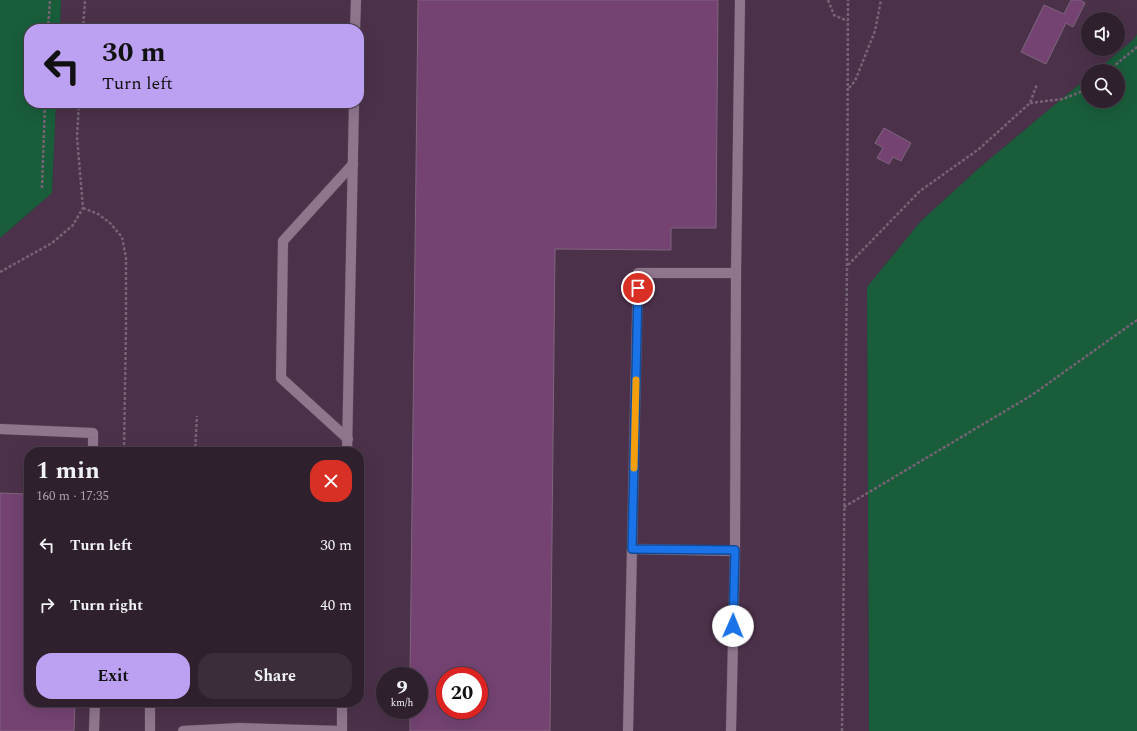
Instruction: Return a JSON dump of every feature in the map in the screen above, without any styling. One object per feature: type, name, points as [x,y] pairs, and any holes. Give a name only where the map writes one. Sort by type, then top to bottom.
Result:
[{"type":"street","points":[[355,24],[356,0]]},
{"type":"street","points":[[731,731],[735,550],[736,273],[740,0]]},
{"type":"street","points":[[347,447],[354,108]]},
{"type":"street","points":[[348,439],[281,378],[283,241],[353,164]]},
{"type":"street","points":[[628,731],[638,273],[736,273]]},
{"type":"street","points":[[0,429],[93,433],[93,447]]},
{"type":"street","points":[[632,549],[735,550]]},
{"type":"street","points":[[94,731],[95,707]]},
{"type":"street","points":[[150,707],[150,731]]},
{"type":"street","points":[[183,731],[239,728],[342,731],[342,707]]},
{"type":"path","points":[[48,24],[50,0]]},
{"type":"path","points":[[83,24],[84,0]]},
{"type":"path","points":[[828,0],[834,15],[847,21]]},
{"type":"path","points":[[842,731],[848,0]]},
{"type":"path","points":[[848,88],[855,81],[875,32],[881,0]]},
{"type":"path","points":[[1116,64],[1137,46]]},
{"type":"path","points":[[847,266],[920,191],[979,149],[1030,103],[1037,84]]},
{"type":"path","points":[[1030,103],[1063,99],[1081,92]]},
{"type":"path","points":[[42,188],[45,108]]},
{"type":"path","points":[[0,272],[52,243],[73,224],[83,208],[78,137],[79,108]]},
{"type":"path","points":[[83,208],[98,214],[110,223],[122,237],[126,258],[124,447]]},
{"type":"path","points":[[844,507],[1032,395],[1137,320]]},
{"type":"path","points":[[195,447],[197,416]]},
{"type":"shaded area","points":[[61,0],[1137,0],[1137,34],[1135,38],[1125,46],[1125,12],[1081,12],[1081,56],[1114,56],[1104,64],[1081,64],[1081,83],[979,168],[920,222],[867,287],[869,731],[0,731],[0,238],[52,193],[56,108],[364,108],[364,24],[60,24]]},
{"type":"green space","points":[[0,0],[61,0],[60,24],[24,24],[24,108],[56,108],[52,193],[0,238]]},
{"type":"green space","points":[[1137,34],[1137,731],[869,731],[867,287],[920,222],[979,168],[1081,83],[1081,108],[1125,108],[1125,64],[1104,64],[1114,56],[1125,56],[1125,46],[1135,38]]},
{"type":"building","points":[[418,0],[718,0],[716,228],[671,228],[671,250],[555,249],[550,731],[410,731],[410,719],[428,719],[428,667],[410,667]]},
{"type":"building","points":[[1071,0],[1080,0],[1085,3],[1073,27],[1066,23],[1046,64],[1021,52],[1044,5],[1064,14]]},
{"type":"building","points":[[884,128],[911,143],[901,161],[893,157],[889,164],[877,158],[883,148],[875,143]]},
{"type":"building","points":[[0,493],[24,494],[24,707],[75,707],[74,731],[0,731]]},
{"type":"slow traffic","points":[[634,468],[636,380]]},
{"type":"route","points":[[638,288],[632,549],[735,550],[733,626]]}]
